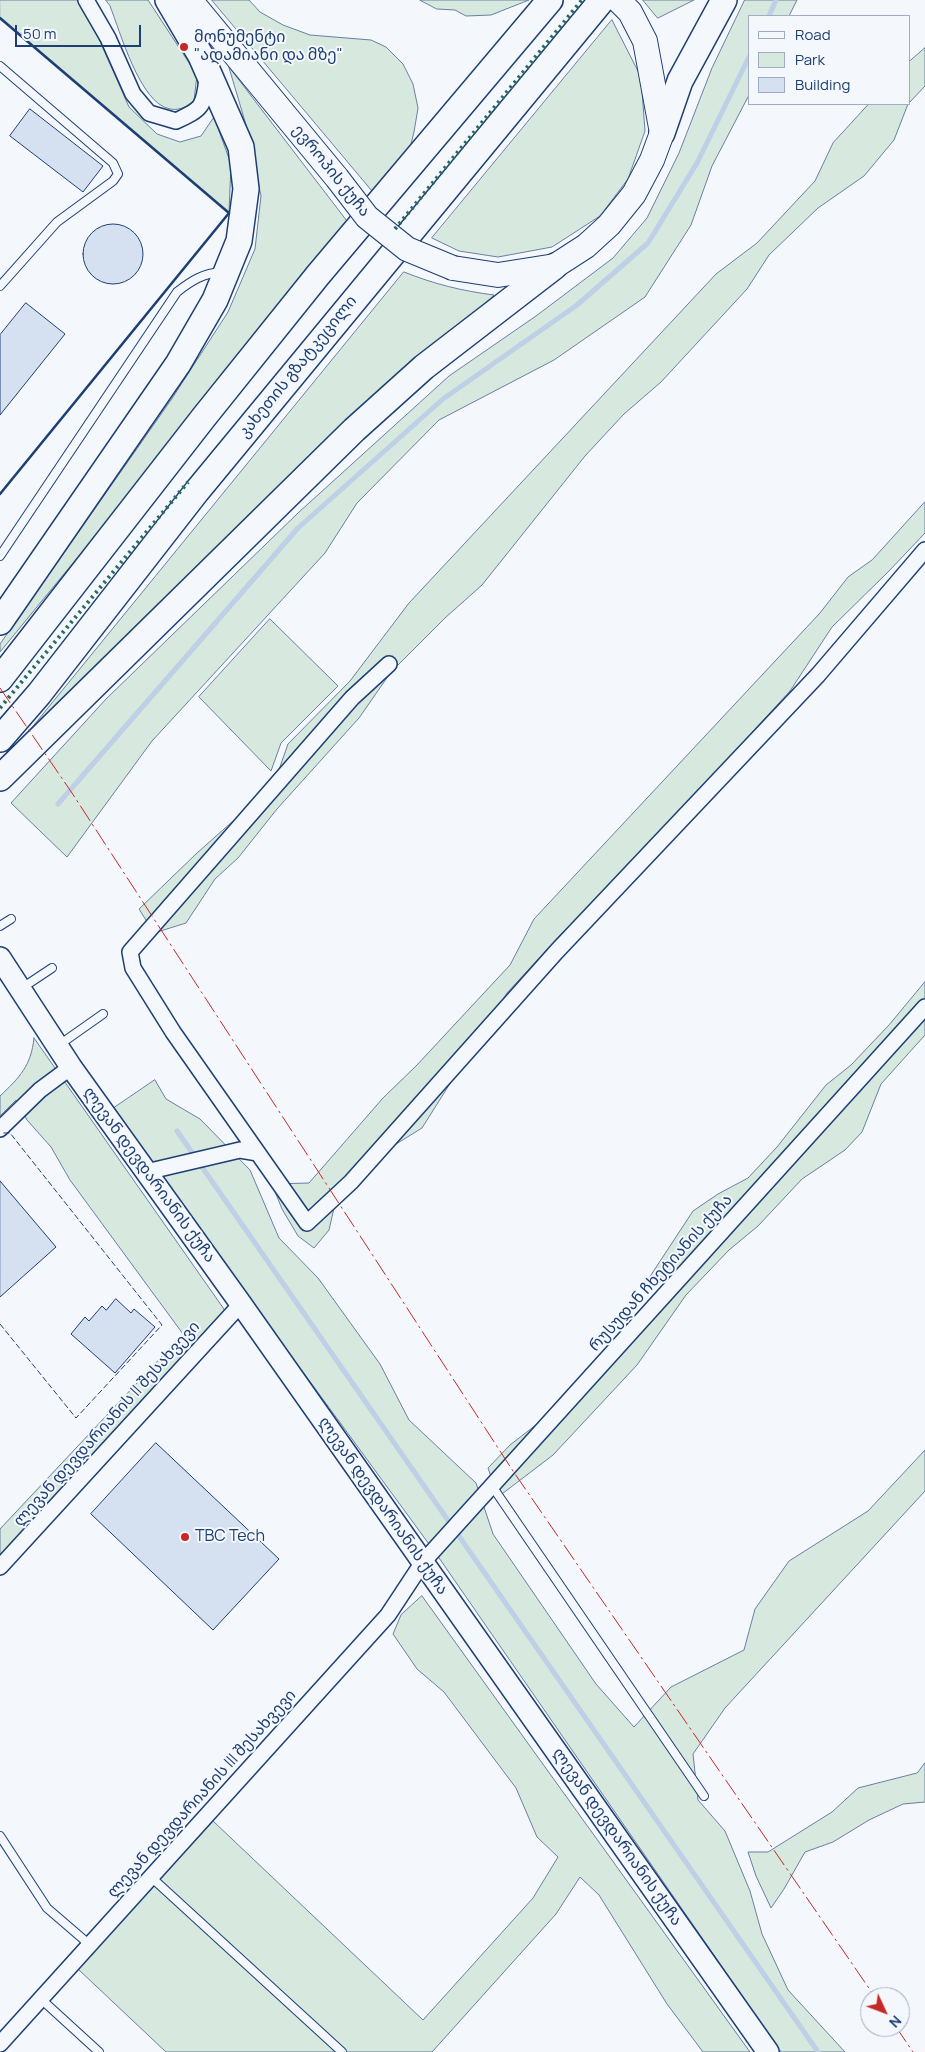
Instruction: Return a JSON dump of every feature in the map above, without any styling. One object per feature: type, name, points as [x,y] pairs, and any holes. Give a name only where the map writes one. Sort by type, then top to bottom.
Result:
[{"type":"highway","points":[[0,622],[178,364],[215,300],[239,241],[246,189],[241,147],[201,56],[168,0]]},
{"type":"highway","points":[[0,679],[204,417],[318,276],[550,0]]},
{"type":"highway","name":"კახეთის გზატკეცილი","points":[[0,739],[39,694],[227,453],[602,0]]},
{"type":"highway","points":[[662,133],[680,81],[724,0]]},
{"type":"highway","points":[[0,778],[266,514],[354,430],[424,367],[556,266]]},
{"type":"main road","name":"ევროპის ქუჩა","points":[[190,0],[367,217],[408,249],[453,268],[498,275],[556,266],[586,246],[614,219],[634,194],[652,160],[662,133]]},
{"type":"main road","points":[[618,0],[630,12],[645,40],[662,133]]},
{"type":"main road","name":"ლევან დევდარიანის ქუჩა","points":[[0,958],[71,1067],[241,1304],[768,2052]]},
{"type":"street","points":[[86,0],[108,38],[134,94],[149,112],[176,121],[194,113],[204,102],[208,74]]},
{"type":"street","points":[[389,664],[346,706],[130,952],[133,968],[173,1032],[307,1223],[351,1182],[557,951],[818,676],[925,550]]},
{"type":"street","name":"რუსუდან ჩხეტიანის ქუჩა","points":[[423,1562],[925,1007]]},
{"type":"street","points":[[0,1129],[40,1090],[71,1067]]},
{"type":"street","points":[[146,1172],[240,1150],[258,1153]]},
{"type":"street","name":"ლევან დევდარიანის II შესახვევი","points":[[0,1567],[241,1304]]},
{"type":"street","name":"ლევან დევდარიანის III შესახვევი","points":[[0,2044],[388,1615],[423,1562]]},
{"type":"lane","points":[[0,66],[113,163],[118,174],[113,181],[57,222],[0,286]]},
{"type":"lane","points":[[0,556],[177,292],[190,282],[208,273],[227,272]]},
{"type":"lane","points":[[0,926],[11,919]]},
{"type":"lane","points":[[20,989],[52,968]]},
{"type":"lane","points":[[58,1046],[103,1014]]},
{"type":"lane","points":[[492,1486],[704,1796]]},
{"type":"lane","points":[[0,1836],[47,1908],[90,1945]]},
{"type":"lane","points":[[151,1877],[342,2052]]},
{"type":"lane","points":[[40,1999],[99,2052]]},
{"type":"green space","points":[[0,0],[77,0],[99,39],[129,107],[157,134],[180,142],[201,136],[214,117],[231,164],[229,213],[0,18]]},
{"type":"green space","points":[[106,0],[148,0],[197,75],[194,101],[180,109],[170,109],[159,104],[149,94],[132,65]]},
{"type":"green space","points":[[212,0],[249,0],[260,12],[283,25],[310,35],[371,40],[386,47],[403,64],[413,84],[418,108],[414,132],[409,152],[375,194]]},
{"type":"green space","points":[[420,0],[529,0],[491,15],[466,16],[455,10],[437,9]]},
{"type":"green space","points":[[643,0],[694,0],[658,18]]},
{"type":"green space","points":[[745,0],[797,0],[790,15],[748,15],[748,97],[712,166],[691,225],[645,297],[554,360],[439,420],[357,503],[325,553],[152,741],[67,857],[11,803],[106,699],[298,513],[449,376],[536,316],[613,258],[647,218],[679,153],[712,68]]},
{"type":"green space","points":[[612,20],[641,77],[645,131],[628,179],[600,216],[552,247],[498,257],[459,251],[432,238]]},
{"type":"green space","points":[[925,48],[925,86],[910,102],[910,61]]},
{"type":"green space","points":[[229,67],[350,225],[0,652],[0,644],[171,400],[228,312],[255,249],[261,196],[246,125]]},
{"type":"green space","points":[[868,105],[908,105],[894,140],[864,176],[818,208],[769,255],[747,289],[661,382],[624,414],[585,456],[482,585],[445,618],[391,672],[359,718],[277,809],[238,858],[215,879],[186,923],[154,933],[139,909],[197,853],[251,805],[276,778],[288,744],[350,681],[409,603],[716,274],[757,243],[815,181],[833,143]]},
{"type":"green space","points":[[404,272],[448,286],[494,295],[21,741]]},
{"type":"green space","points":[[925,502],[925,533],[832,627],[790,691],[661,839],[634,868],[563,932],[507,993],[422,1128],[388,1149],[350,1188],[334,1208],[329,1230],[314,1248],[298,1236],[282,1209],[272,1184],[309,1183],[383,1098],[416,1066],[510,965],[534,919],[820,613],[848,577],[872,560]]},
{"type":"green space","points":[[270,619],[338,686],[281,743],[271,771],[199,697]]},
{"type":"green space","points":[[925,982],[925,1035],[881,1084],[862,1132],[845,1150],[802,1179],[758,1226],[729,1250],[686,1295],[637,1365],[553,1455],[498,1497],[488,1468],[510,1445],[550,1414],[673,1276],[649,1278],[693,1211],[718,1194],[748,1178],[777,1147],[826,1085],[851,1065],[889,1025]]},
{"type":"green space","points":[[34,1038],[226,1312],[0,1561],[0,1529],[183,1334],[70,1180],[51,1147],[27,1120],[16,1100],[0,1116],[0,1096],[13,1083],[27,1064]]},
{"type":"green space","points":[[155,1080],[166,1099],[200,1119],[250,1170],[279,1238],[318,1278],[380,1364],[409,1420],[476,1483],[493,1534],[596,1684],[634,1727],[671,1687],[744,1650],[755,1609],[789,1561],[868,1511],[925,1450],[925,1491],[725,1708],[693,1754],[698,1800],[725,1831],[750,1891],[762,1934],[788,1990],[845,2052],[781,2052],[437,1555],[111,1110]]},
{"type":"green space","points":[[422,1596],[750,2052],[703,2052],[667,2004],[599,1895],[580,1877],[556,1914],[432,2052],[166,2052],[78,1969],[213,1821],[423,2020],[533,1898],[558,1857],[537,1837],[516,1788],[444,1692],[417,1669],[393,1634],[401,1615]]},
{"type":"green space","points":[[925,1763],[925,1802],[903,1804],[869,1820],[833,1842],[805,1852],[771,1908],[756,1876],[748,1852],[768,1852],[832,1812],[858,1788],[917,1773]]},
{"type":"building","points":[[30,109],[103,166],[83,192],[10,136]]},
{"type":"building","points":[[107,224],[119,224],[135,232],[141,242],[143,254],[141,266],[135,276],[119,284],[107,284],[91,276],[83,260],[83,248],[91,232]]},
{"type":"building","points":[[26,303],[65,334],[0,415],[0,335]]},
{"type":"building","points":[[0,1181],[56,1247],[0,1297]]},
{"type":"building","points":[[116,1299],[131,1313],[134,1309],[155,1327],[115,1373],[71,1334],[85,1317],[89,1321],[102,1306],[106,1310]]},
{"type":"building","name":"TBC Tech","points":[[156,1443],[279,1559],[213,1630],[91,1514]]},
{"type":"waterway","points":[[769,15],[776,0]]},
{"type":"waterway","points":[[58,804],[298,528],[443,399],[577,305],[648,243],[697,163],[748,59]]},
{"type":"waterway","points":[[177,1131],[818,2052]]},
{"type":"hedge","points":[[395,229],[582,0]]},
{"type":"hedge","points":[[0,708],[188,482]]},
{"type":"fence","points":[[0,1324],[76,1418],[162,1325],[10,1133],[2,1133]]},
{"type":"wall","points":[[0,18],[229,213],[0,494]]},
{"type":"power","points":[[0,688],[72,793],[513,1471],[868,1987]]},
{"type":"power","points":[[903,2037],[913,2052]]},
{"type":"place","name":"მონუმენტი \"ადამიანი და მზე\"","points":[[184,47]]},
{"type":"place","name":"TBC Tech","points":[[185,1537]]}]
